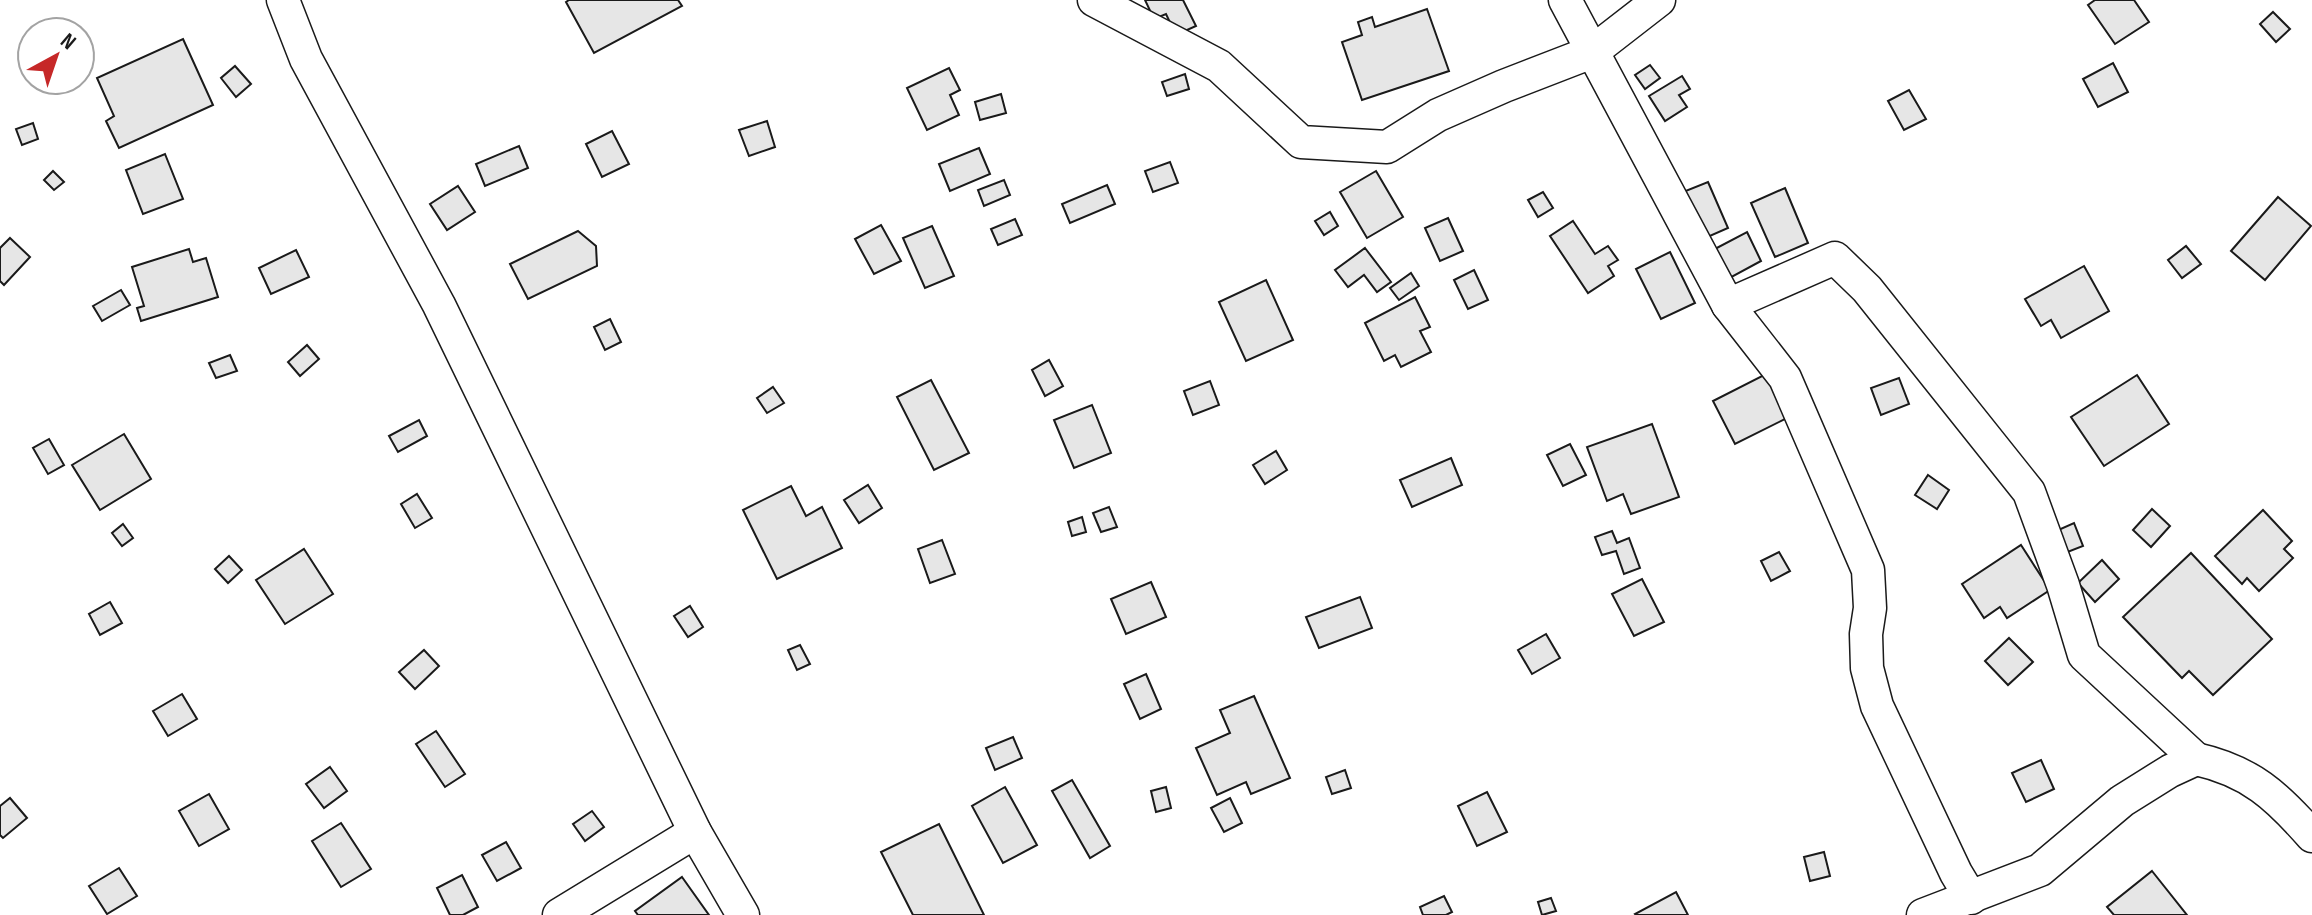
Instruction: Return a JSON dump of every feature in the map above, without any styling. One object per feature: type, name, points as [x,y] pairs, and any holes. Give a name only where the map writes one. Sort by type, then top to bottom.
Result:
[{"type":"street","points":[[283,0],[306,59],[439,305],[695,832],[743,915]]},
{"type":"street","points":[[1094,0],[1219,66],[1301,142],[1387,147],[1438,115],[1592,52],[1659,0]]},
{"type":"street","points":[[1565,0],[1728,305],[1785,378],[1868,570],[1867,668],[1877,706],[1956,873],[1971,898]]},
{"type":"street","points":[[1728,305],[1835,258],[1867,289],[2029,492],[2063,585],[2084,655],[2196,759],[2228,768],[2257,782],[2283,802],[2312,836]]},
{"type":"street","points":[[1923,915],[2040,870],[2122,801],[2196,759]]},
{"type":"street","points":[[559,915],[695,832]]},
{"type":"building","points":[[678,0],[682,6],[594,53],[566,2]]},
{"type":"building","points":[[1145,0],[1183,0],[1196,26],[1176,35],[1166,14],[1154,19]]},
{"type":"building","points":[[2095,0],[2134,0],[2149,22],[2115,44],[2088,5]]},
{"type":"building","points":[[1427,9],[1449,71],[1362,100],[1342,42],[1362,35],[1358,22],[1372,17],[1375,27]]},
{"type":"building","points":[[2273,12],[2290,29],[2276,42],[2260,24]]},
{"type":"building","points":[[183,39],[213,105],[119,148],[106,121],[114,116],[97,78]]},
{"type":"building","points":[[2113,63],[2128,92],[2098,107],[2083,79]]},
{"type":"building","points":[[1650,65],[1660,78],[1645,89],[1635,75]]},
{"type":"building","points":[[235,66],[251,84],[236,97],[221,78]]},
{"type":"building","points":[[949,68],[960,90],[950,95],[959,115],[927,130],[907,88]]},
{"type":"building","points":[[1185,74],[1189,89],[1167,96],[1162,82]]},
{"type":"building","points":[[1682,76],[1690,89],[1679,95],[1687,107],[1665,121],[1649,96]]},
{"type":"building","points":[[1909,90],[1926,119],[1904,130],[1888,101]]},
{"type":"building","points":[[1001,94],[1006,113],[980,120],[975,102]]},
{"type":"building","points":[[767,121],[775,147],[749,156],[739,130]]},
{"type":"building","points":[[33,123],[38,139],[22,145],[16,129]]},
{"type":"building","points":[[612,131],[629,164],[602,177],[586,144]]},
{"type":"building","points":[[519,146],[528,168],[485,186],[476,164]]},
{"type":"building","points":[[979,148],[990,174],[950,191],[939,164]]},
{"type":"building","points":[[165,154],[183,199],[143,214],[126,170]]},
{"type":"building","points":[[1170,162],[1178,183],[1153,192],[1145,171]]},
{"type":"building","points":[[53,171],[64,182],[54,190],[44,180]]},
{"type":"building","points":[[1376,171],[1403,217],[1367,238],[1340,192]]},
{"type":"building","points":[[1004,180],[1010,195],[984,206],[978,190]]},
{"type":"building","points":[[1708,182],[1728,228],[1703,239],[1683,192]]},
{"type":"building","points":[[1107,185],[1115,204],[1070,223],[1062,204]]},
{"type":"building","points":[[458,186],[475,212],[447,230],[430,204]]},
{"type":"building","points":[[1785,188],[1808,243],[1775,257],[1751,203]]},
{"type":"building","points":[[1543,192],[1553,208],[1538,217],[1528,200]]},
{"type":"building","points":[[2278,197],[2311,226],[2265,280],[2231,251]]},
{"type":"building","points":[[1330,212],[1338,226],[1324,235],[1315,221]]},
{"type":"building","points":[[1448,218],[1463,251],[1440,261],[1425,228]]},
{"type":"building","points":[[1015,219],[1022,235],[998,245],[991,229]]},
{"type":"building","points":[[1573,221],[1595,254],[1608,246],[1618,260],[1608,266],[1614,276],[1588,293],[1550,236]]},
{"type":"building","points":[[881,225],[901,261],[874,274],[855,239]]},
{"type":"building","points":[[932,226],[954,276],[925,288],[903,238]]},
{"type":"building","points":[[578,231],[596,246],[597,266],[528,299],[510,264]]},
{"type":"building","points":[[1747,232],[1761,261],[1726,280],[1711,251]]},
{"type":"building","points":[[10,238],[30,257],[4,285],[0,281],[0,248]]},
{"type":"building","points":[[2186,246],[2201,264],[2182,278],[2168,260]]},
{"type":"building","points":[[1365,248],[1391,282],[1377,292],[1364,275],[1348,287],[1335,270]]},
{"type":"building","points":[[189,249],[193,262],[206,258],[218,297],[141,321],[137,308],[144,306],[132,267]]},
{"type":"building","points":[[296,250],[309,277],[271,294],[259,268]]},
{"type":"building","points":[[1670,252],[1695,303],[1661,319],[1636,269]]},
{"type":"building","points":[[2084,266],[2109,311],[2061,338],[2051,320],[2041,326],[2025,299]]},
{"type":"building","points":[[1474,270],[1488,300],[1468,309],[1454,280]]},
{"type":"building","points":[[1411,273],[1419,286],[1399,300],[1390,288]]},
{"type":"building","points":[[1266,280],[1293,340],[1246,361],[1219,302]]},
{"type":"building","points":[[121,290],[130,305],[102,321],[93,306]]},
{"type":"building","points":[[1415,297],[1430,327],[1420,331],[1431,352],[1401,367],[1395,355],[1384,361],[1365,323]]},
{"type":"building","points":[[610,319],[621,342],[605,350],[594,327]]},
{"type":"building","points":[[307,345],[319,359],[300,376],[288,362]]},
{"type":"building","points":[[230,355],[237,371],[216,378],[209,363]]},
{"type":"building","points":[[1049,360],[1063,386],[1045,396],[1032,370]]},
{"type":"building","points":[[1766,374],[1789,417],[1735,444],[1713,401]]},
{"type":"building","points":[[2137,375],[2169,424],[2104,466],[2071,417]]},
{"type":"building","points":[[1899,378],[1909,404],[1881,415],[1871,388]]},
{"type":"building","points":[[931,380],[969,453],[934,470],[897,397]]},
{"type":"building","points":[[1210,381],[1219,405],[1193,415],[1184,391]]},
{"type":"building","points":[[773,387],[784,403],[767,413],[757,398]]},
{"type":"building","points":[[1092,405],[1111,453],[1074,468],[1054,420]]},
{"type":"building","points":[[419,420],[427,436],[398,452],[389,436]]},
{"type":"building","points":[[1652,424],[1679,497],[1631,514],[1623,494],[1607,501],[1587,447]]},
{"type":"building","points":[[124,434],[151,479],[100,510],[72,465]]},
{"type":"building","points":[[49,439],[64,465],[48,474],[33,448]]},
{"type":"building","points":[[1570,444],[1586,475],[1563,486],[1547,455]]},
{"type":"building","points":[[1276,451],[1287,470],[1265,484],[1253,465]]},
{"type":"building","points":[[1451,458],[1462,485],[1412,507],[1400,480]]},
{"type":"building","points":[[1928,475],[1949,490],[1937,509],[1915,495]]},
{"type":"building","points":[[868,485],[882,508],[859,523],[844,500]]},
{"type":"building","points":[[791,486],[806,516],[822,507],[842,548],[777,579],[743,510]]},
{"type":"building","points":[[417,494],[432,518],[415,528],[401,504]]},
{"type":"building","points":[[1109,507],[1117,527],[1101,532],[1093,513]]},
{"type":"building","points":[[2152,509],[2170,526],[2151,547],[2133,530]]},
{"type":"building","points":[[2263,510],[2292,541],[2284,549],[2293,558],[2259,591],[2247,578],[2242,584],[2215,556]]},
{"type":"building","points":[[1082,517],[1086,532],[1072,536],[1068,522]]},
{"type":"building","points":[[2074,523],[2083,546],[2065,553],[2056,531]]},
{"type":"building","points":[[123,524],[133,538],[122,546],[112,533]]},
{"type":"building","points":[[1612,531],[1617,543],[1629,538],[1640,568],[1624,574],[1616,551],[1602,555],[1595,537]]},
{"type":"building","points":[[942,540],[955,574],[930,583],[918,549]]},
{"type":"building","points":[[2021,545],[2050,590],[2007,618],[2000,607],[1984,618],[1962,584]]},
{"type":"building","points":[[304,549],[333,594],[285,624],[256,580]]},
{"type":"building","points":[[1779,552],[1790,571],[1771,581],[1761,561]]},
{"type":"building","points":[[2191,553],[2272,639],[2213,695],[2189,671],[2182,678],[2123,617]]},
{"type":"building","points":[[229,556],[242,570],[228,583],[215,569]]},
{"type":"building","points":[[2102,560],[2119,579],[2095,602],[2078,583]]},
{"type":"building","points":[[1642,579],[1664,622],[1634,636],[1612,594]]},
{"type":"building","points":[[1151,582],[1166,617],[1126,634],[1111,599]]},
{"type":"building","points":[[1360,597],[1372,628],[1319,648],[1306,617]]},
{"type":"building","points":[[110,602],[122,623],[100,635],[89,614]]},
{"type":"building","points":[[690,606],[703,627],[688,637],[674,616]]},
{"type":"building","points":[[1546,634],[1560,658],[1532,674],[1518,650]]},
{"type":"building","points":[[2009,638],[2033,662],[2008,685],[1985,661]]},
{"type":"building","points":[[800,645],[810,664],[797,670],[788,650]]},
{"type":"building","points":[[424,650],[439,666],[415,689],[399,672]]},
{"type":"building","points":[[1146,674],[1161,709],[1140,719],[1124,684]]},
{"type":"building","points":[[182,694],[197,719],[168,736],[153,711]]},
{"type":"building","points":[[1254,696],[1290,778],[1251,794],[1246,782],[1217,795],[1196,748],[1230,733],[1220,710]]},
{"type":"building","points":[[436,731],[465,774],[445,787],[416,744]]},
{"type":"building","points":[[1013,737],[1022,758],[995,770],[986,748]]},
{"type":"building","points":[[2041,760],[2054,789],[2026,802],[2012,773]]},
{"type":"building","points":[[330,767],[347,791],[324,808],[306,784]]},
{"type":"building","points":[[1345,770],[1351,788],[1332,794],[1326,777]]},
{"type":"building","points":[[1072,780],[1110,846],[1090,858],[1052,791]]},
{"type":"building","points":[[1005,787],[1037,845],[1003,863],[972,806]]},
{"type":"building","points":[[1166,787],[1171,808],[1156,812],[1151,791]]},
{"type":"building","points":[[1487,792],[1507,832],[1477,846],[1458,806]]},
{"type":"building","points":[[209,794],[229,829],[199,846],[179,811]]},
{"type":"building","points":[[10,798],[27,818],[3,838],[0,835],[0,806]]},
{"type":"building","points":[[1230,798],[1242,823],[1224,832],[1211,808]]},
{"type":"building","points":[[592,811],[604,827],[585,841],[573,824]]},
{"type":"building","points":[[341,823],[371,869],[341,887],[312,841]]},
{"type":"building","points":[[939,824],[984,915],[913,915],[881,852]]},
{"type":"building","points":[[506,842],[521,868],[497,881],[482,855]]},
{"type":"building","points":[[1824,852],[1830,876],[1810,881],[1804,857]]},
{"type":"building","points":[[119,868],[137,896],[107,914],[89,886]]},
{"type":"building","points":[[2152,871],[2187,915],[2114,915],[2107,907]]},
{"type":"building","points":[[462,875],[478,907],[463,915],[450,915],[437,888]]},
{"type":"building","points":[[682,877],[709,915],[638,915],[635,911]]},
{"type":"building","points":[[1676,892],[1688,915],[1635,914]]},
{"type":"building","points":[[1444,896],[1452,912],[1423,915],[1420,907]]},
{"type":"building","points":[[1551,898],[1556,911],[1542,915],[1538,902]]}]
